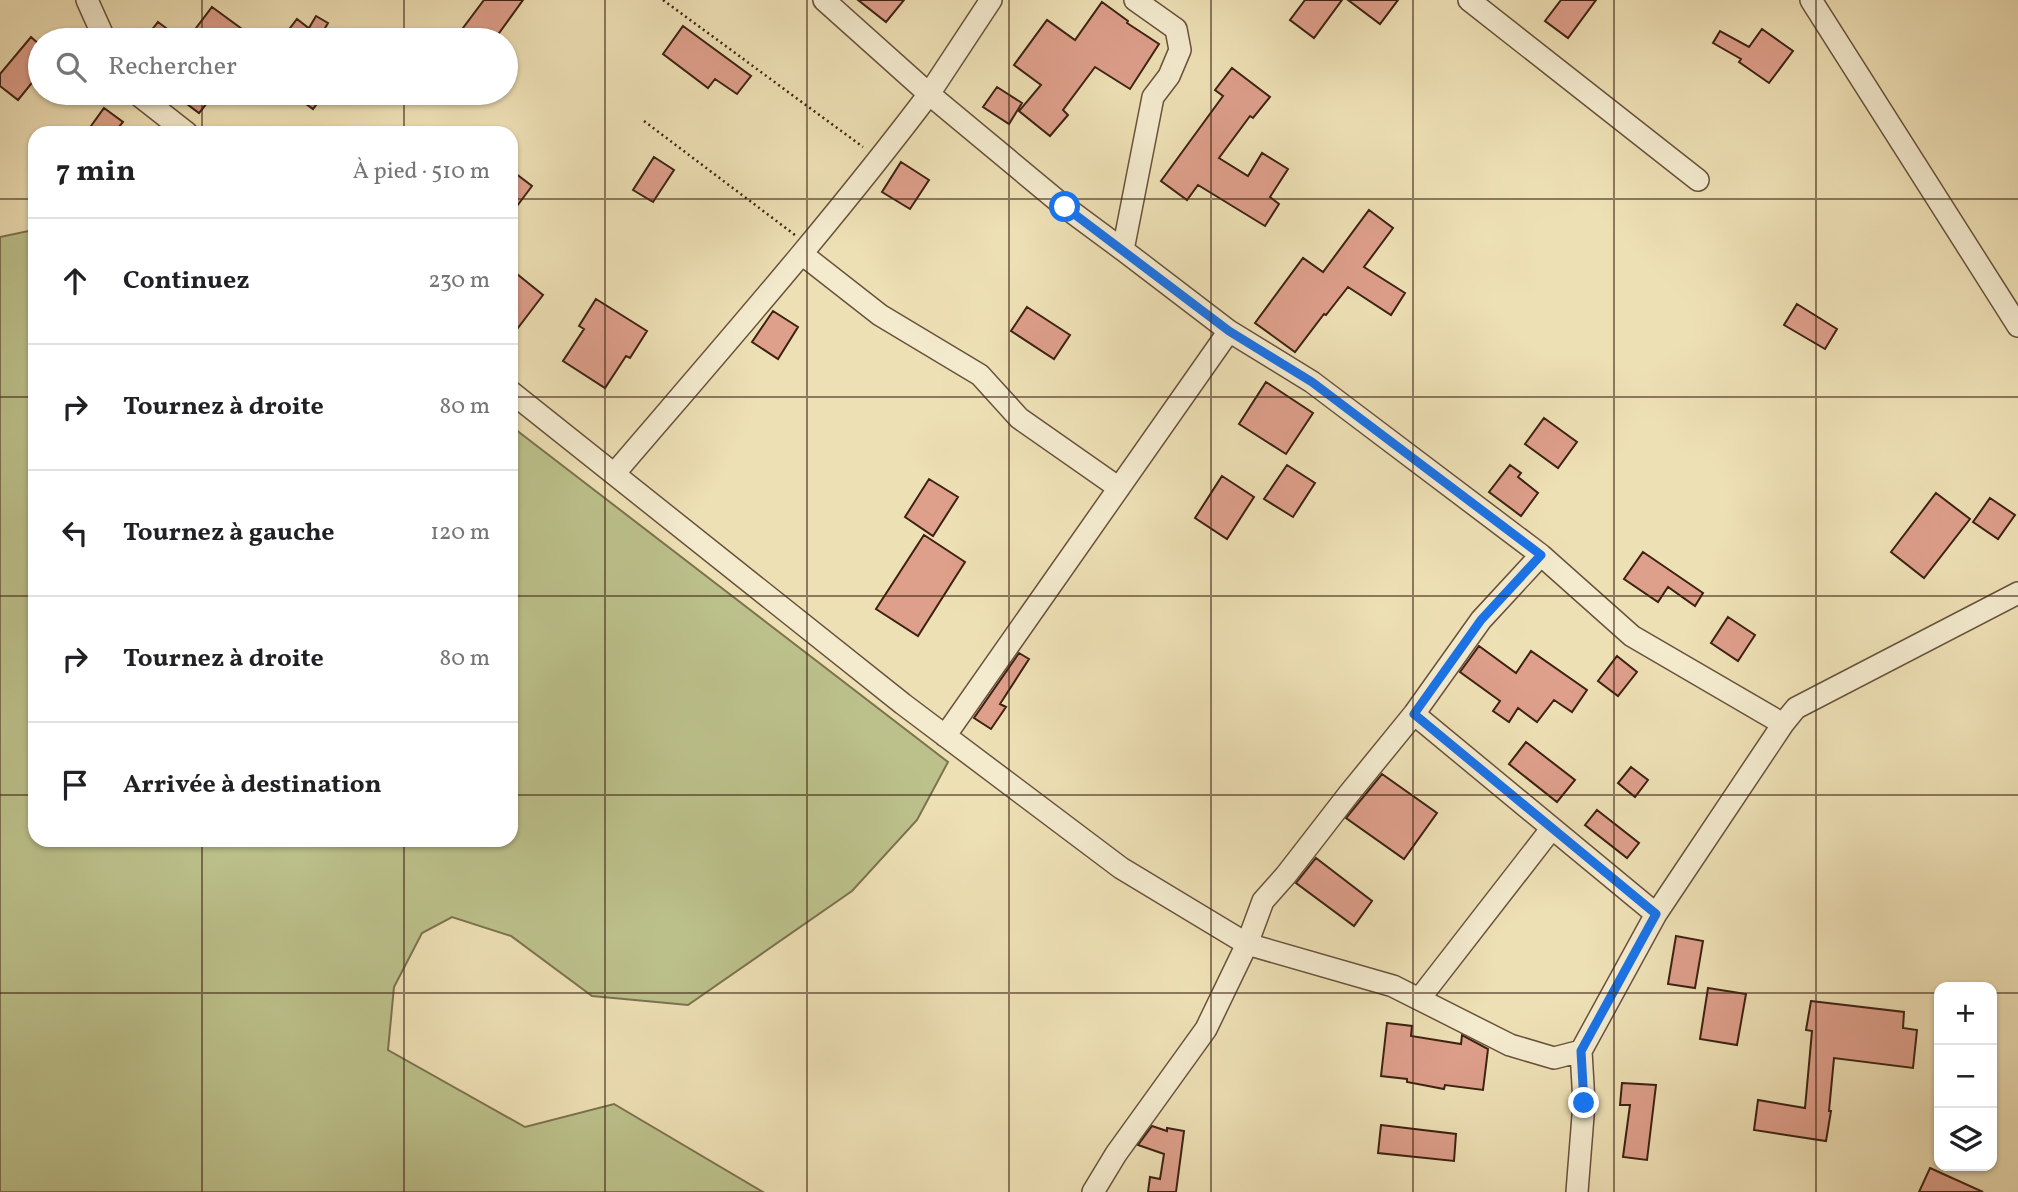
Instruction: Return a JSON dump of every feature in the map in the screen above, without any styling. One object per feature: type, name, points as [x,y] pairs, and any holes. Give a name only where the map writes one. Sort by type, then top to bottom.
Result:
[{"type":"street","points":[[88,0],[100,28]]},
{"type":"street","points":[[824,0],[929,94],[1065,207],[1229,331],[1312,382],[1541,555],[1632,636],[1783,724]]},
{"type":"street","points":[[614,474],[880,160],[929,94],[991,0]]},
{"type":"street","points":[[1124,250],[1153,97],[1169,76],[1180,50],[1175,29],[1135,0]]},
{"type":"street","points":[[1469,0],[1698,180]]},
{"type":"street","points":[[1811,0],[2018,326]]},
{"type":"street","points":[[151,105],[178,126]]},
{"type":"street","points":[[805,250],[880,315],[980,375],[1019,418],[1119,488]]},
{"type":"street","points":[[945,736],[1229,331]]},
{"type":"street","points":[[518,398],[945,736],[1121,868],[1247,944],[1393,986],[1510,1045],[1554,1058],[1581,1051]]},
{"type":"street","points":[[1093,1192],[1116,1154],[1206,1029],[1247,944],[1263,901],[1414,714],[1481,620],[1541,555]]},
{"type":"street","points":[[1577,1192],[1583,1090],[1581,1051],[1656,914],[1783,724],[1796,708],[2018,593]]},
{"type":"street","points":[[1414,714],[1656,914]]},
{"type":"street","points":[[1420,998],[1552,828]]},
{"type":"street","points":[[1554,1058],[1583,1090]]},
{"type":"path","points":[[663,0],[880,160]]},
{"type":"path","points":[[644,121],[805,250]]},
{"type":"green space","points":[[28,231],[28,847],[518,847],[518,431],[948,762],[917,820],[852,891],[688,1005],[592,996],[511,936],[452,917],[422,933],[394,987],[388,1050],[525,1127],[614,1104],[763,1192],[0,1192],[0,237]]},
{"type":"building","points":[[484,0],[523,0],[503,28],[463,28]]},
{"type":"building","points":[[858,0],[904,0],[886,22]]},
{"type":"building","points":[[1305,0],[1342,0],[1314,38],[1290,20]]},
{"type":"building","points":[[1348,0],[1398,0],[1380,24]]},
{"type":"building","points":[[1561,0],[1596,0],[1568,38],[1545,21]]},
{"type":"building","points":[[1102,2],[1159,44],[1130,89],[1095,67],[1063,110],[1068,115],[1050,136],[1019,111],[1041,85],[1014,65],[1047,20],[1075,40]]},
{"type":"building","points":[[212,7],[241,28],[196,28]]},
{"type":"building","points":[[316,16],[328,23],[325,28],[309,28]]},
{"type":"building","points":[[297,19],[308,28],[290,28]]},
{"type":"building","points":[[158,22],[166,28],[153,28]]},
{"type":"building","points":[[683,26],[751,76],[737,94],[715,79],[708,88],[663,54]]},
{"type":"building","points":[[1762,29],[1793,51],[1769,83],[1739,62],[1741,59],[1713,43],[1720,31],[1749,47]]},
{"type":"building","points":[[28,41],[28,88],[18,100],[0,86],[0,74]]},
{"type":"building","points":[[1232,68],[1270,97],[1253,118],[1250,116],[1219,158],[1248,176],[1262,153],[1288,169],[1270,197],[1279,204],[1265,226],[1198,185],[1187,200],[1161,181],[1223,96],[1215,90]]},
{"type":"building","points":[[997,87],[1022,103],[1009,124],[983,107]]},
{"type":"building","points":[[188,105],[205,105],[199,113]]},
{"type":"building","points":[[104,108],[123,122],[120,126],[91,126]]},
{"type":"building","points":[[654,157],[674,170],[653,202],[633,190]]},
{"type":"building","points":[[901,162],[929,180],[910,209],[882,192]]},
{"type":"building","points":[[518,175],[532,186],[518,205]]},
{"type":"building","points":[[1369,210],[1393,228],[1364,267],[1405,293],[1391,315],[1348,287],[1295,352],[1255,323],[1303,258],[1323,272]]},
{"type":"building","points":[[518,275],[543,295],[518,328]]},
{"type":"building","points":[[596,299],[647,331],[630,358],[626,356],[605,388],[563,361],[584,329],[579,326]]},
{"type":"building","points":[[1797,304],[1837,329],[1825,349],[1784,325]]},
{"type":"building","points":[[1027,307],[1070,335],[1054,359],[1011,331]]},
{"type":"building","points":[[773,311],[798,327],[778,359],[752,342]]},
{"type":"building","points":[[1266,382],[1313,413],[1286,454],[1239,424]]},
{"type":"building","points":[[1544,418],[1577,442],[1558,468],[1525,444]]},
{"type":"building","points":[[1287,465],[1315,483],[1293,517],[1264,499]]},
{"type":"building","points":[[1510,465],[1521,473],[1518,477],[1538,493],[1521,516],[1489,492]]},
{"type":"building","points":[[1222,476],[1254,497],[1227,539],[1195,518]]},
{"type":"building","points":[[929,479],[958,497],[933,536],[905,517]]},
{"type":"building","points":[[1936,493],[1970,519],[1924,578],[1891,552]]},
{"type":"building","points":[[1990,498],[2015,515],[1998,539],[1973,522]]},
{"type":"building","points":[[924,535],[965,562],[918,636],[876,609]]},
{"type":"building","points":[[1643,552],[1703,593],[1695,606],[1668,587],[1658,602],[1624,579]]},
{"type":"building","points":[[1728,617],[1755,635],[1738,661],[1711,643]]},
{"type":"building","points":[[1479,646],[1516,673],[1531,651],[1587,690],[1572,712],[1554,700],[1537,722],[1518,708],[1509,722],[1493,711],[1500,701],[1460,672]]},
{"type":"building","points":[[1019,653],[1029,659],[1000,704],[1006,707],[991,729],[974,718]]},
{"type":"building","points":[[1617,656],[1637,672],[1618,696],[1598,681]]},
{"type":"building","points":[[1526,742],[1575,780],[1557,802],[1509,764]]},
{"type":"building","points":[[1631,767],[1648,780],[1635,797],[1618,783]]},
{"type":"building","points":[[1382,774],[1437,813],[1404,859],[1346,818]]},
{"type":"building","points":[[1597,810],[1639,843],[1627,858],[1585,825]]},
{"type":"building","points":[[1316,858],[1372,901],[1354,926],[1296,883]]},
{"type":"building","points":[[1676,936],[1703,941],[1695,988],[1668,984]]},
{"type":"building","points":[[1708,988],[1746,994],[1737,1045],[1700,1039]]},
{"type":"building","points":[[1811,1001],[1904,1012],[1903,1028],[1917,1030],[1913,1068],[1834,1058],[1826,1141],[1754,1130],[1758,1100],[1805,1108],[1812,1031],[1806,1030]]},
{"type":"building","points":[[1387,1023],[1412,1026],[1411,1036],[1461,1044],[1462,1035],[1488,1049],[1483,1090],[1445,1085],[1444,1089],[1407,1082],[1407,1079],[1381,1076]]},
{"type":"building","points":[[1622,1083],[1656,1085],[1647,1160],[1623,1157],[1630,1105],[1620,1105]]},
{"type":"building","points":[[1381,1125],[1456,1134],[1454,1161],[1378,1153]]},
{"type":"building","points":[[1152,1126],[1167,1131],[1167,1128],[1184,1131],[1176,1192],[1148,1192],[1150,1177],[1160,1179],[1164,1154],[1138,1145]]},
{"type":"building","points":[[1930,1168],[1983,1192],[1919,1192]]},
{"type":"route","points":[[1065,207],[1229,331],[1312,382],[1541,555],[1481,620],[1414,714],[1656,914],[1581,1051],[1584,1103]]}]
